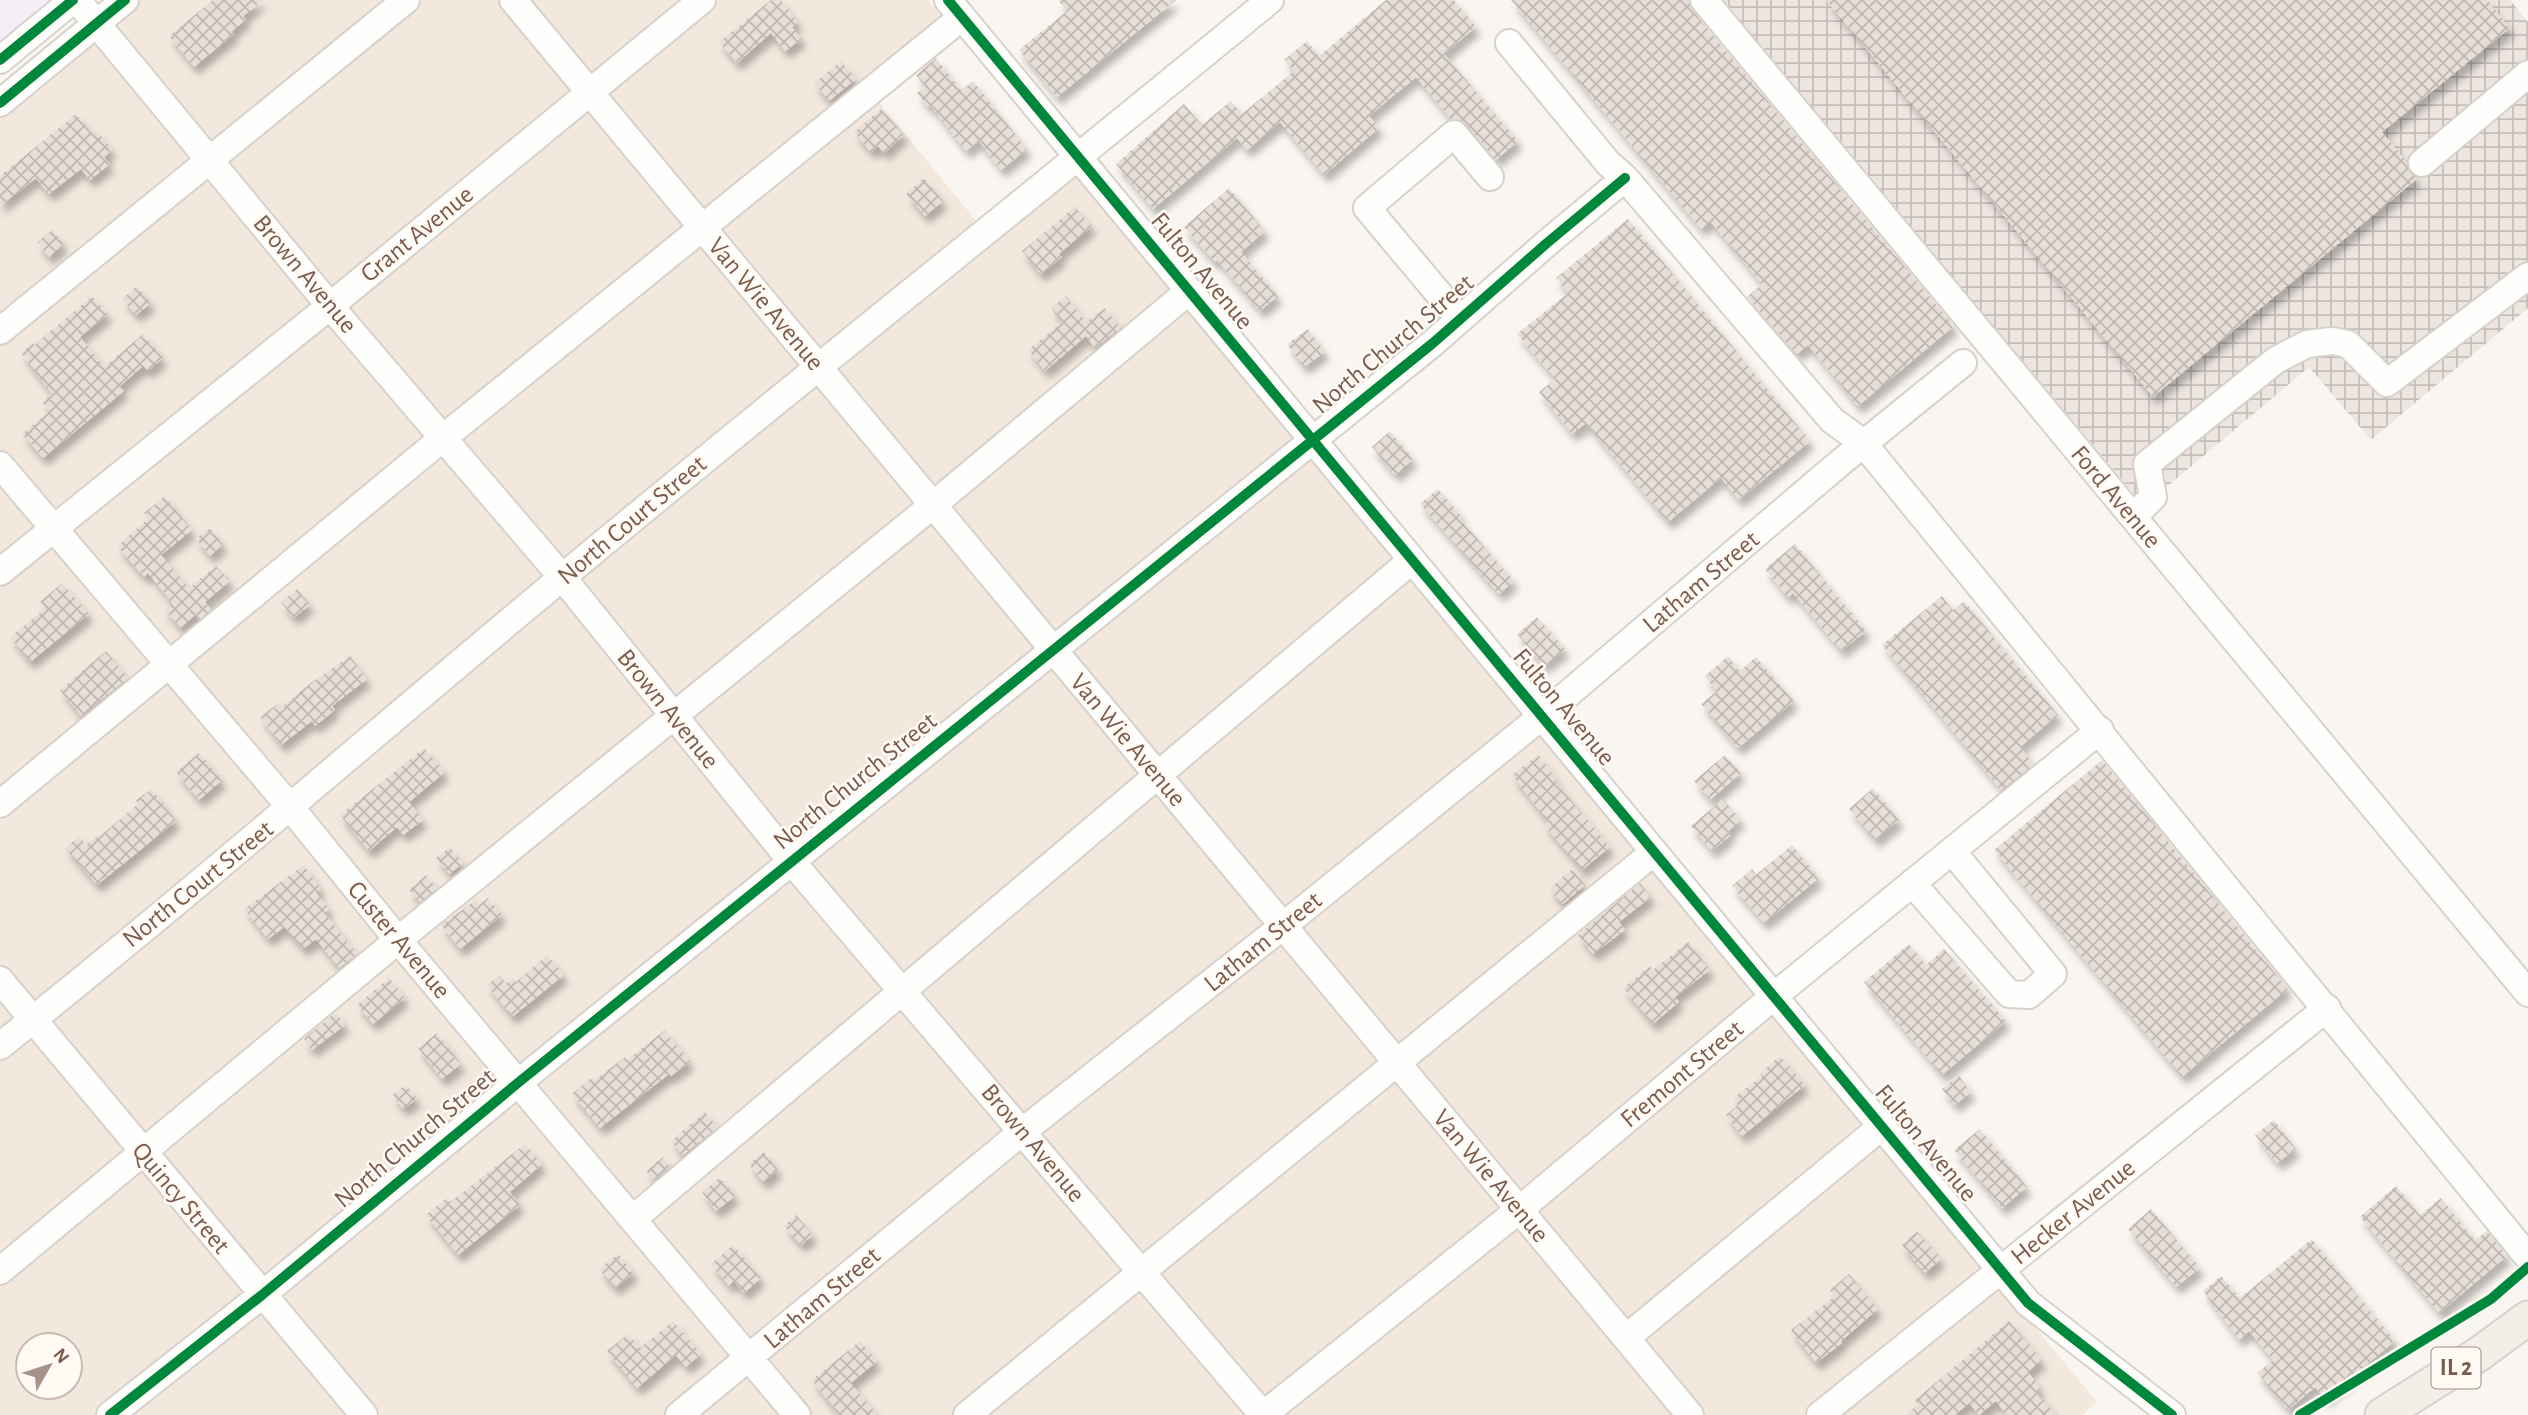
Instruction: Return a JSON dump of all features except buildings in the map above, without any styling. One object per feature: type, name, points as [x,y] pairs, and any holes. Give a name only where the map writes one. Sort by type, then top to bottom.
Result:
[{"type":"main road","name":"IL 2","points":[[2382,1415],[2479,1354],[2528,1318]]},
{"type":"street","name":"Brown Avenue","points":[[75,0],[330,306],[562,577],[792,862],[1263,1415]]},
{"type":"street","points":[[0,60],[75,0]]},
{"type":"street","points":[[0,103],[125,0]]},
{"type":"street","points":[[0,331],[406,0]]},
{"type":"street","name":"Van Wie Avenue","points":[[513,0],[1690,1415]]},
{"type":"street","name":"Grant Avenue","points":[[0,572],[330,306],[702,0]]},
{"type":"street","name":"North Court Street","points":[[0,1046],[291,808],[562,577],[1270,0]]},
{"type":"street","name":"Ford Avenue","points":[[1704,0],[2528,993]]},
{"type":"street","points":[[0,804],[702,227],[955,8]]},
{"type":"street","name":"Fulton Avenue","points":[[955,8],[2028,1303],[2172,1415]]},
{"type":"street","points":[[1509,43],[1608,163],[1625,178],[1832,420],[1863,443],[2528,1256]]},
{"type":"street","points":[[2422,163],[2528,74]]},
{"type":"street","points":[[1460,319],[1367,208],[1454,134],[1490,177]]},
{"type":"street","name":"North Church Street","points":[[110,1415],[1313,440],[1625,178]]},
{"type":"street","points":[[2133,517],[2153,497],[2147,464],[2276,360],[2307,344],[2332,341],[2348,344],[2387,383],[2528,276]]},
{"type":"street","points":[[0,1271],[398,940],[933,505],[1189,291]]},
{"type":"street","name":"Latham Street","points":[[679,1415],[1023,1131],[1283,926],[1542,716],[1863,443],[1963,363]]},
{"type":"street","name":"Custer Avenue","points":[[0,465],[291,808],[398,940],[634,1217],[797,1415]]},
{"type":"street","points":[[634,1217],[1412,560]]},
{"type":"street","name":"Fremont Street","points":[[1263,1415],[1519,1210],[1774,996],[2100,730]]},
{"type":"street","points":[[967,1415],[1654,852]]},
{"type":"street","points":[[1912,883],[2009,994],[2029,995],[2053,974],[1952,852]]},
{"type":"street","name":"Quincy Street","points":[[0,980],[364,1415]]},
{"type":"street","name":"Hecker Avenue","points":[[1820,1415],[2327,1008]]},
{"type":"street","points":[[1626,1338],[1882,1126]]},
{"type":"shaded area","points":[[0,0],[54,0],[0,45]]},
{"type":"shaded area","points":[[140,0],[928,0],[943,18],[863,83],[991,239],[1073,177],[1082,182],[2097,1402],[2082,1415],[0,1415],[0,116]]},
{"type":"shaded area","points":[[1721,0],[2510,0],[2528,22],[2528,308],[2371,440],[2309,367],[2144,506]]},
{"type":"cycle path","points":[[0,60],[73,0]]},
{"type":"cycle path","points":[[0,103],[125,0]]},
{"type":"cycle path","points":[[948,0],[2028,1303],[2172,1415]]},
{"type":"cycle path","points":[[110,1415],[262,1295],[519,1082],[1433,343],[1625,178]]},
{"type":"cycle path","points":[[2300,1415],[2491,1299],[2528,1267]]}]
